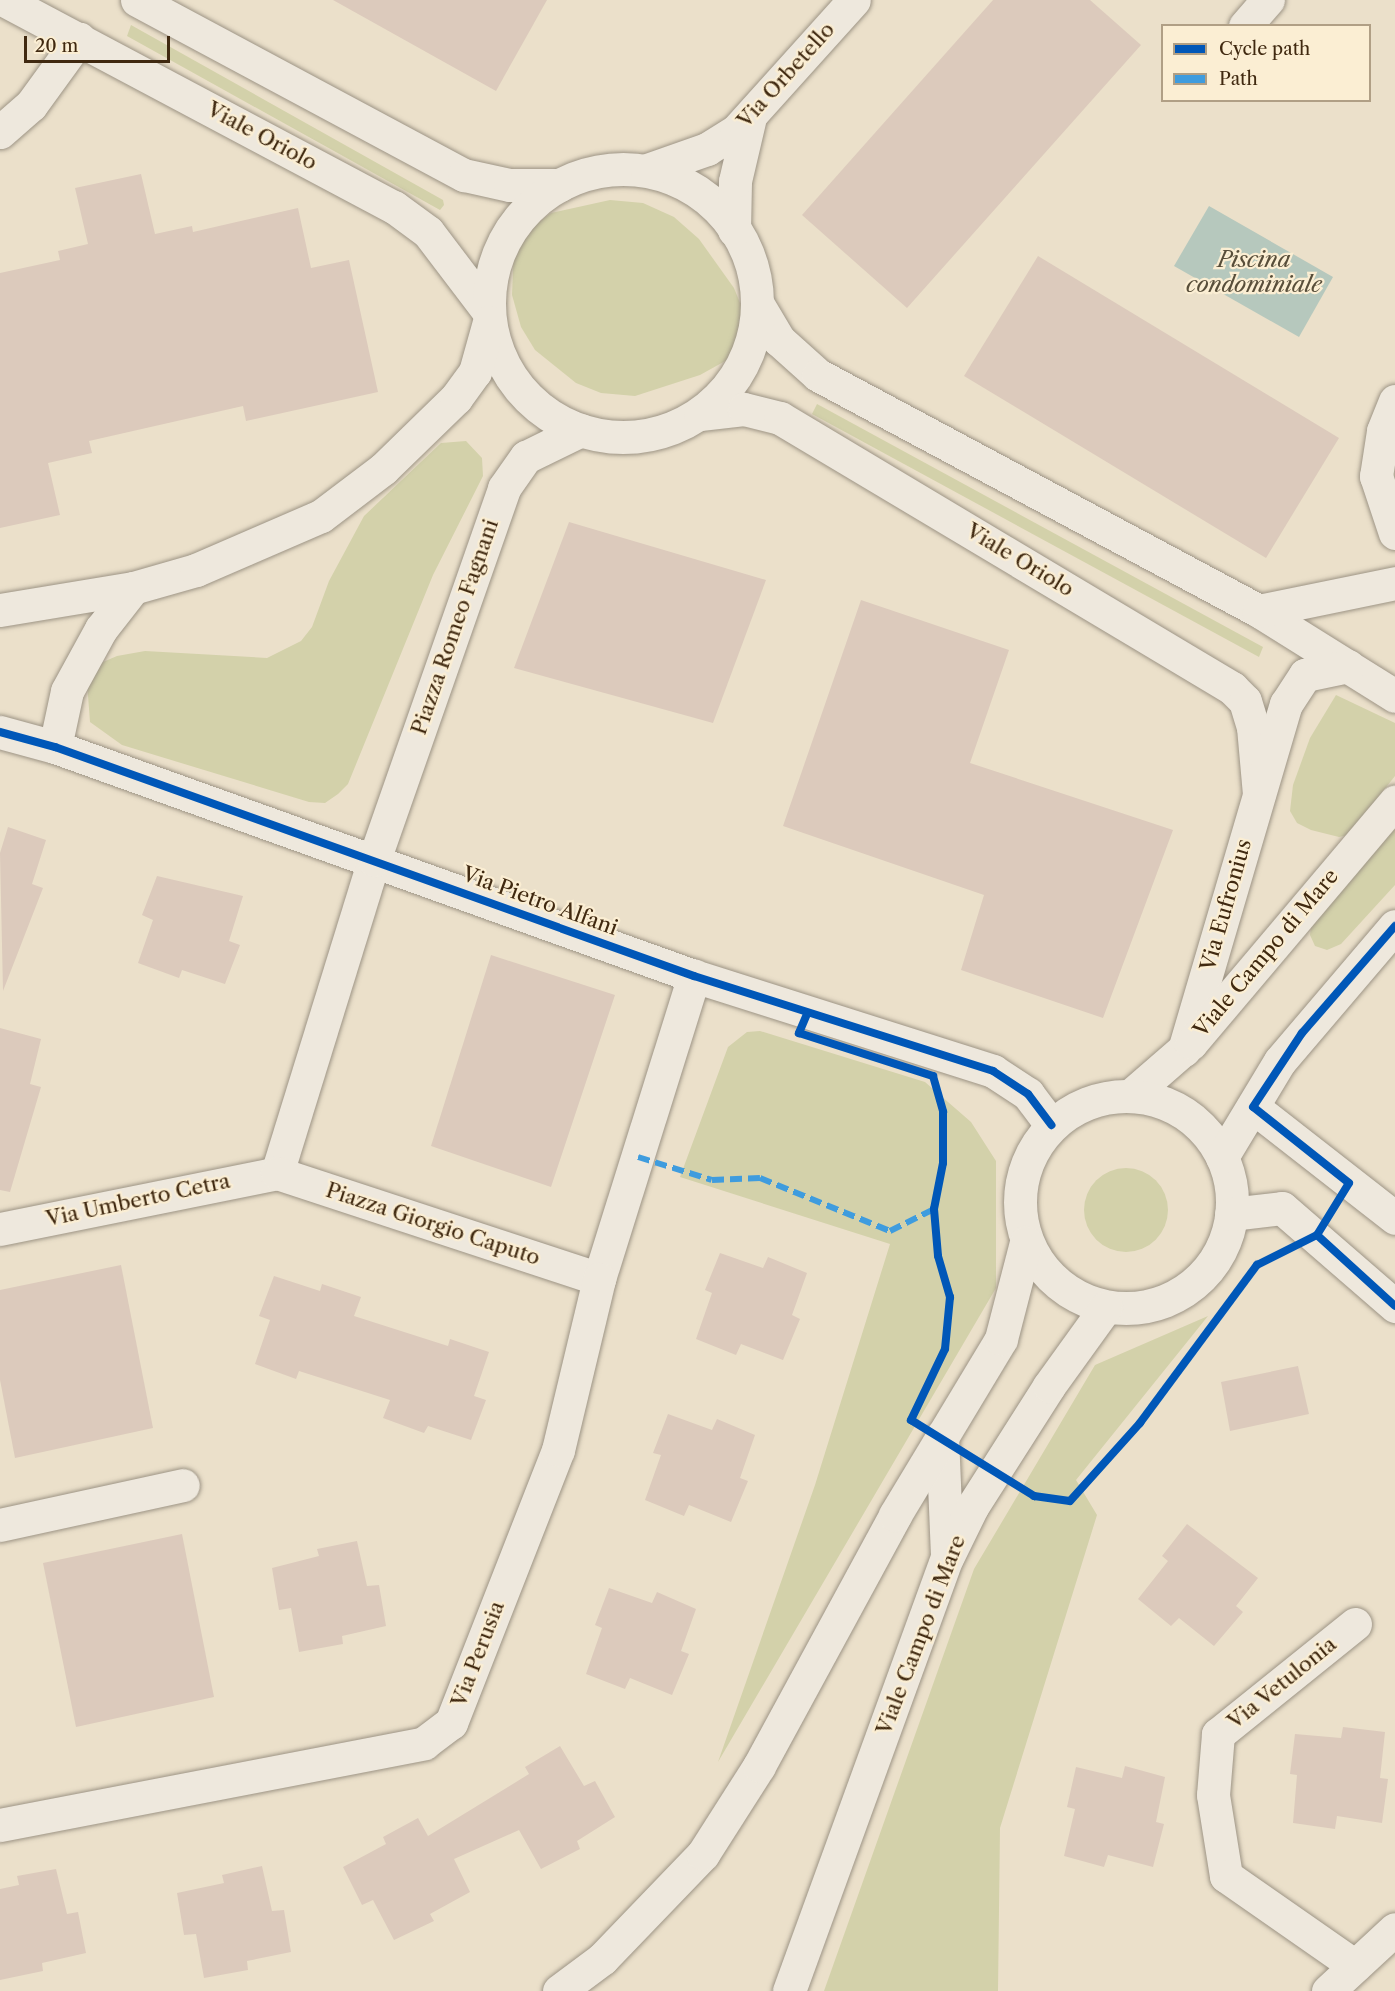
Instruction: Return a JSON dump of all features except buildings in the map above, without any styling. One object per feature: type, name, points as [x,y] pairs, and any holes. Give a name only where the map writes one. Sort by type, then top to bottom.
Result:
[{"type":"street","name":"Viale Oriolo","points":[[4,0],[394,207],[440,245],[489,316]]},
{"type":"street","points":[[137,0],[464,175],[510,185],[560,185],[612,169],[647,170],[706,197],[735,231],[748,252],[757,303],[747,359],[700,414]]},
{"type":"street","name":"Via Orbetello","points":[[647,170],[707,149],[750,117],[854,0]]},
{"type":"street","points":[[1247,24],[1268,0]]},
{"type":"street","points":[[0,132],[32,105],[79,39]]},
{"type":"street","points":[[735,231],[735,181],[750,117]]},
{"type":"street","points":[[0,610],[133,588],[196,570],[290,533],[353,495],[456,398],[481,358],[489,316],[491,277],[502,244],[521,215],[560,185]]},
{"type":"street","points":[[757,303],[779,340],[818,375],[1259,611],[1395,696]]},
{"type":"street","points":[[489,316],[509,377],[532,403],[580,430]]},
{"type":"street","points":[[1395,401],[1383,431],[1376,476],[1395,533]]},
{"type":"street","name":"Viale Oriolo","points":[[580,430],[637,435],[700,414],[744,409],[780,418],[1232,688],[1245,701],[1253,727],[1258,794]]},
{"type":"street","name":"Piazza Romeo Fagnani","points":[[374,860],[504,488],[526,457],[580,430]]},
{"type":"street","points":[[1259,611],[1395,583]]},
{"type":"street","points":[[55,747],[67,691],[100,629],[133,588]]},
{"type":"street","name":"Via Eufronius","points":[[1184,1050],[1258,794],[1296,684],[1315,669],[1348,666]]},
{"type":"street","name":"Via Pietro Alfani","points":[[0,732],[55,747],[694,976],[993,1071],[1028,1094],[1051,1125]]},
{"type":"street","name":"Viale Campo di Mare","points":[[1130,1096],[1184,1050],[1395,802]]},
{"type":"street","points":[[277,1173],[374,860]]},
{"type":"street","points":[[1222,1157],[1302,1033],[1395,926]]},
{"type":"street","points":[[599,1279],[694,976]]},
{"type":"street","points":[[1130,1096],[1158,1101],[1185,1113],[1206,1133],[1222,1157],[1231,1185],[1231,1214],[1222,1248],[1202,1276],[1174,1296],[1141,1308],[1106,1307],[1073,1294],[1045,1272],[1026,1242],[1019,1212],[1022,1180],[1032,1151],[1051,1125],[1092,1102],[1130,1096]]},
{"type":"street","points":[[1253,1107],[1395,1218]]},
{"type":"street","name":"Via Umberto Cetra","points":[[0,1229],[277,1173]]},
{"type":"street","name":"Piazza Giorgio Caputo","points":[[277,1173],[599,1279]]},
{"type":"street","points":[[1231,1214],[1282,1208],[1395,1306]]},
{"type":"street","points":[[559,1991],[602,1959],[703,1854],[759,1767],[942,1436],[1001,1339],[1026,1242]]},
{"type":"street","name":"Via Perusia","points":[[0,1825],[424,1743],[451,1723],[558,1450],[599,1279]]},
{"type":"street","name":"Viale Campo di Mare","points":[[789,1991],[947,1558],[972,1507],[1049,1386],[1106,1307]]},
{"type":"street","points":[[942,1436],[947,1558]]},
{"type":"street","points":[[0,1525],[183,1485]]},
{"type":"street","name":"Via Vetulonia","points":[[1355,1624],[1218,1734],[1213,1795],[1226,1875],[1355,1966]]},
{"type":"street","points":[[1328,1991],[1395,1929]]},
{"type":"shaded area","points":[[131,25],[443,200],[444,205],[440,210],[127,36]]},
{"type":"shaded area","points":[[610,200],[643,203],[674,217],[699,239],[734,288],[749,328],[736,355],[700,375],[635,396],[601,393],[576,383],[535,350],[521,327],[512,295],[514,249],[523,234],[551,213]]},
{"type":"shaded area","points":[[817,404],[1263,647],[1259,657],[812,414]]},
{"type":"shaded area","points":[[466,441],[482,458],[483,476],[433,575],[348,784],[338,794],[325,803],[309,802],[122,745],[90,722],[87,682],[103,662],[117,656],[145,651],[267,658],[301,641],[312,627],[329,581],[364,516],[441,443]]},
{"type":"shaded area","points":[[1336,695],[1395,723],[1395,776],[1348,835],[1339,837],[1311,830],[1297,823],[1290,811],[1293,785],[1310,738]]},
{"type":"shaded area","points":[[1395,829],[1395,885],[1341,944],[1327,950],[1315,946],[1310,935],[1312,919]]},
{"type":"shaded area","points":[[760,1031],[925,1082],[971,1122],[996,1161],[996,1288],[718,1762],[815,1485],[890,1244],[680,1177],[728,1047],[747,1032]]},
{"type":"shaded area","points":[[1118,1168],[1134,1168],[1150,1175],[1161,1186],[1168,1202],[1165,1226],[1156,1240],[1134,1252],[1118,1252],[1102,1245],[1091,1234],[1084,1218],[1084,1202],[1091,1186],[1102,1175]]},
{"type":"shaded area","points":[[1208,1316],[1076,1480],[1097,1515],[1000,1828],[998,1991],[824,1991],[974,1569],[1095,1365]]},
{"type":"water","name":"Piscina condominiale","points":[[1209,206],[1333,277],[1299,337],[1174,266]]},
{"type":"marked path","points":[[638,1157],[712,1180],[760,1178],[890,1231],[934,1209]]},
{"type":"cycle path","points":[[0,732],[55,747],[694,976],[993,1071],[1028,1094],[1051,1125]]},
{"type":"cycle path","points":[[807,1014],[799,1033],[933,1076],[943,1112],[943,1163],[934,1209],[938,1256],[950,1297],[945,1349],[911,1420],[1034,1496],[1070,1501],[1140,1423],[1257,1265],[1317,1235],[1349,1183],[1253,1107],[1302,1033],[1395,926]]},
{"type":"cycle path","points":[[1317,1235],[1395,1306]]}]
